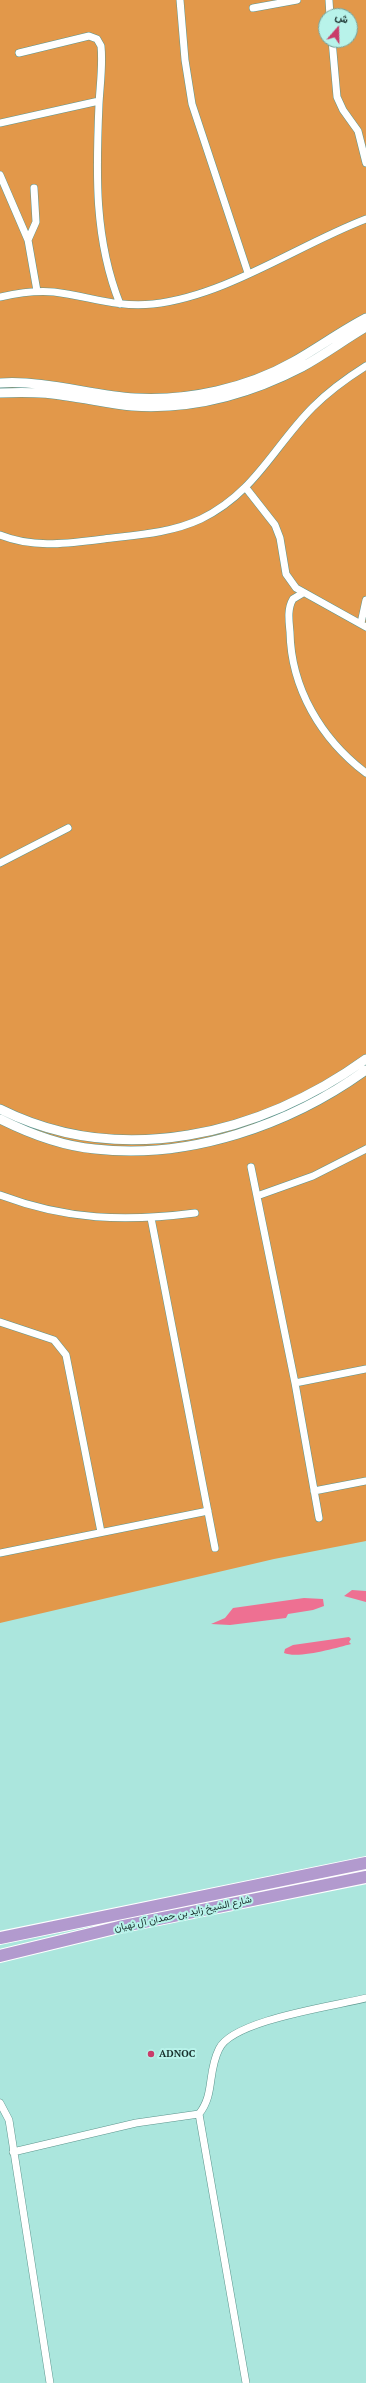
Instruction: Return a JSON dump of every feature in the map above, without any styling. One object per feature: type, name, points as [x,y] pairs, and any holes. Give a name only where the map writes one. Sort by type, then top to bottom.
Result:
[{"type":"highway","name":"شارع الشيخ زايد بن حمدان آل نهيان","points":[[0,1938],[366,1863]]},
{"type":"highway","name":"شارع الشيخ زايد بن حمدان آل نهيان","points":[[0,1956],[119,1927],[366,1876]]},
{"type":"street","points":[[180,0],[185,60],[192,104],[248,273]]},
{"type":"street","points":[[253,8],[297,0]]},
{"type":"street","points":[[19,53],[85,37],[97,39],[102,50],[96,174],[98,222],[108,273],[120,304]]},
{"type":"street","points":[[333,48],[337,97],[343,110],[358,131],[366,163]]},
{"type":"street","points":[[0,123],[99,101]]},
{"type":"street","points":[[0,175],[28,240],[37,291]]},
{"type":"street","points":[[28,240],[36,222],[34,188]]},
{"type":"street","points":[[0,297],[37,291],[65,294],[120,304],[152,304],[186,298],[248,273],[366,219]]},
{"type":"street","points":[[0,384],[58,386],[135,398],[166,398],[200,393],[236,385],[279,369],[366,318]]},
{"type":"street","points":[[0,394],[48,394],[134,406],[169,406],[204,402],[239,393],[282,377],[303,366],[366,327]]},
{"type":"street","points":[[0,535],[29,543],[53,544],[155,533],[201,518],[228,503],[246,488],[313,407],[344,380],[366,366]]},
{"type":"street","points":[[246,488],[275,525],[280,538],[286,574],[296,588],[363,625],[366,600]]},
{"type":"street","points":[[303,593],[293,599],[289,609],[290,652],[295,676],[308,705],[325,731],[342,751],[366,772]]},
{"type":"street","points":[[0,863],[68,828]]},
{"type":"street","points":[[0,1109],[46,1128],[88,1138],[143,1139],[185,1135],[225,1126],[281,1108],[319,1089],[366,1059]]},
{"type":"street","points":[[0,1119],[40,1136],[77,1147],[128,1151],[169,1148],[217,1139],[280,1118],[318,1100],[366,1070]]},
{"type":"street","points":[[257,1196],[319,1174],[366,1149]]},
{"type":"street","points":[[251,1167],[295,1383],[319,1518]]},
{"type":"street","points":[[0,1195],[34,1206],[69,1214],[105,1219],[151,1218],[195,1213]]},
{"type":"street","points":[[151,1218],[215,1548]]},
{"type":"street","points":[[0,1322],[54,1340],[66,1355],[101,1532]]},
{"type":"street","points":[[295,1383],[366,1370]]},
{"type":"street","points":[[314,1491],[366,1481]]},
{"type":"street","points":[[0,1553],[208,1511]]},
{"type":"street","points":[[13,2152],[136,2123],[199,2114],[207,2104],[213,2063],[220,2046],[230,2036],[253,2024],[366,1998]]},
{"type":"street","points":[[0,2103],[8,2120],[50,2383]]},
{"type":"street","points":[[199,2114],[246,2383]]},
{"type":"shaded area","points":[[0,0],[366,0],[366,1541],[274,1559],[0,1623]]},
{"type":"shaded area","points":[[352,1590],[366,1591],[366,1602],[344,1596]]},
{"type":"shaded area","points":[[304,1598],[323,1599],[324,1606],[313,1610],[288,1614],[286,1618],[230,1625],[211,1624],[225,1618],[233,1608]]},
{"type":"shaded area","points":[[349,1637],[351,1639],[349,1642],[351,1644],[336,1648],[298,1655],[284,1653],[285,1649],[293,1645]]},
{"type":"place","name":"ADNOC","points":[[151,2054]]}]
